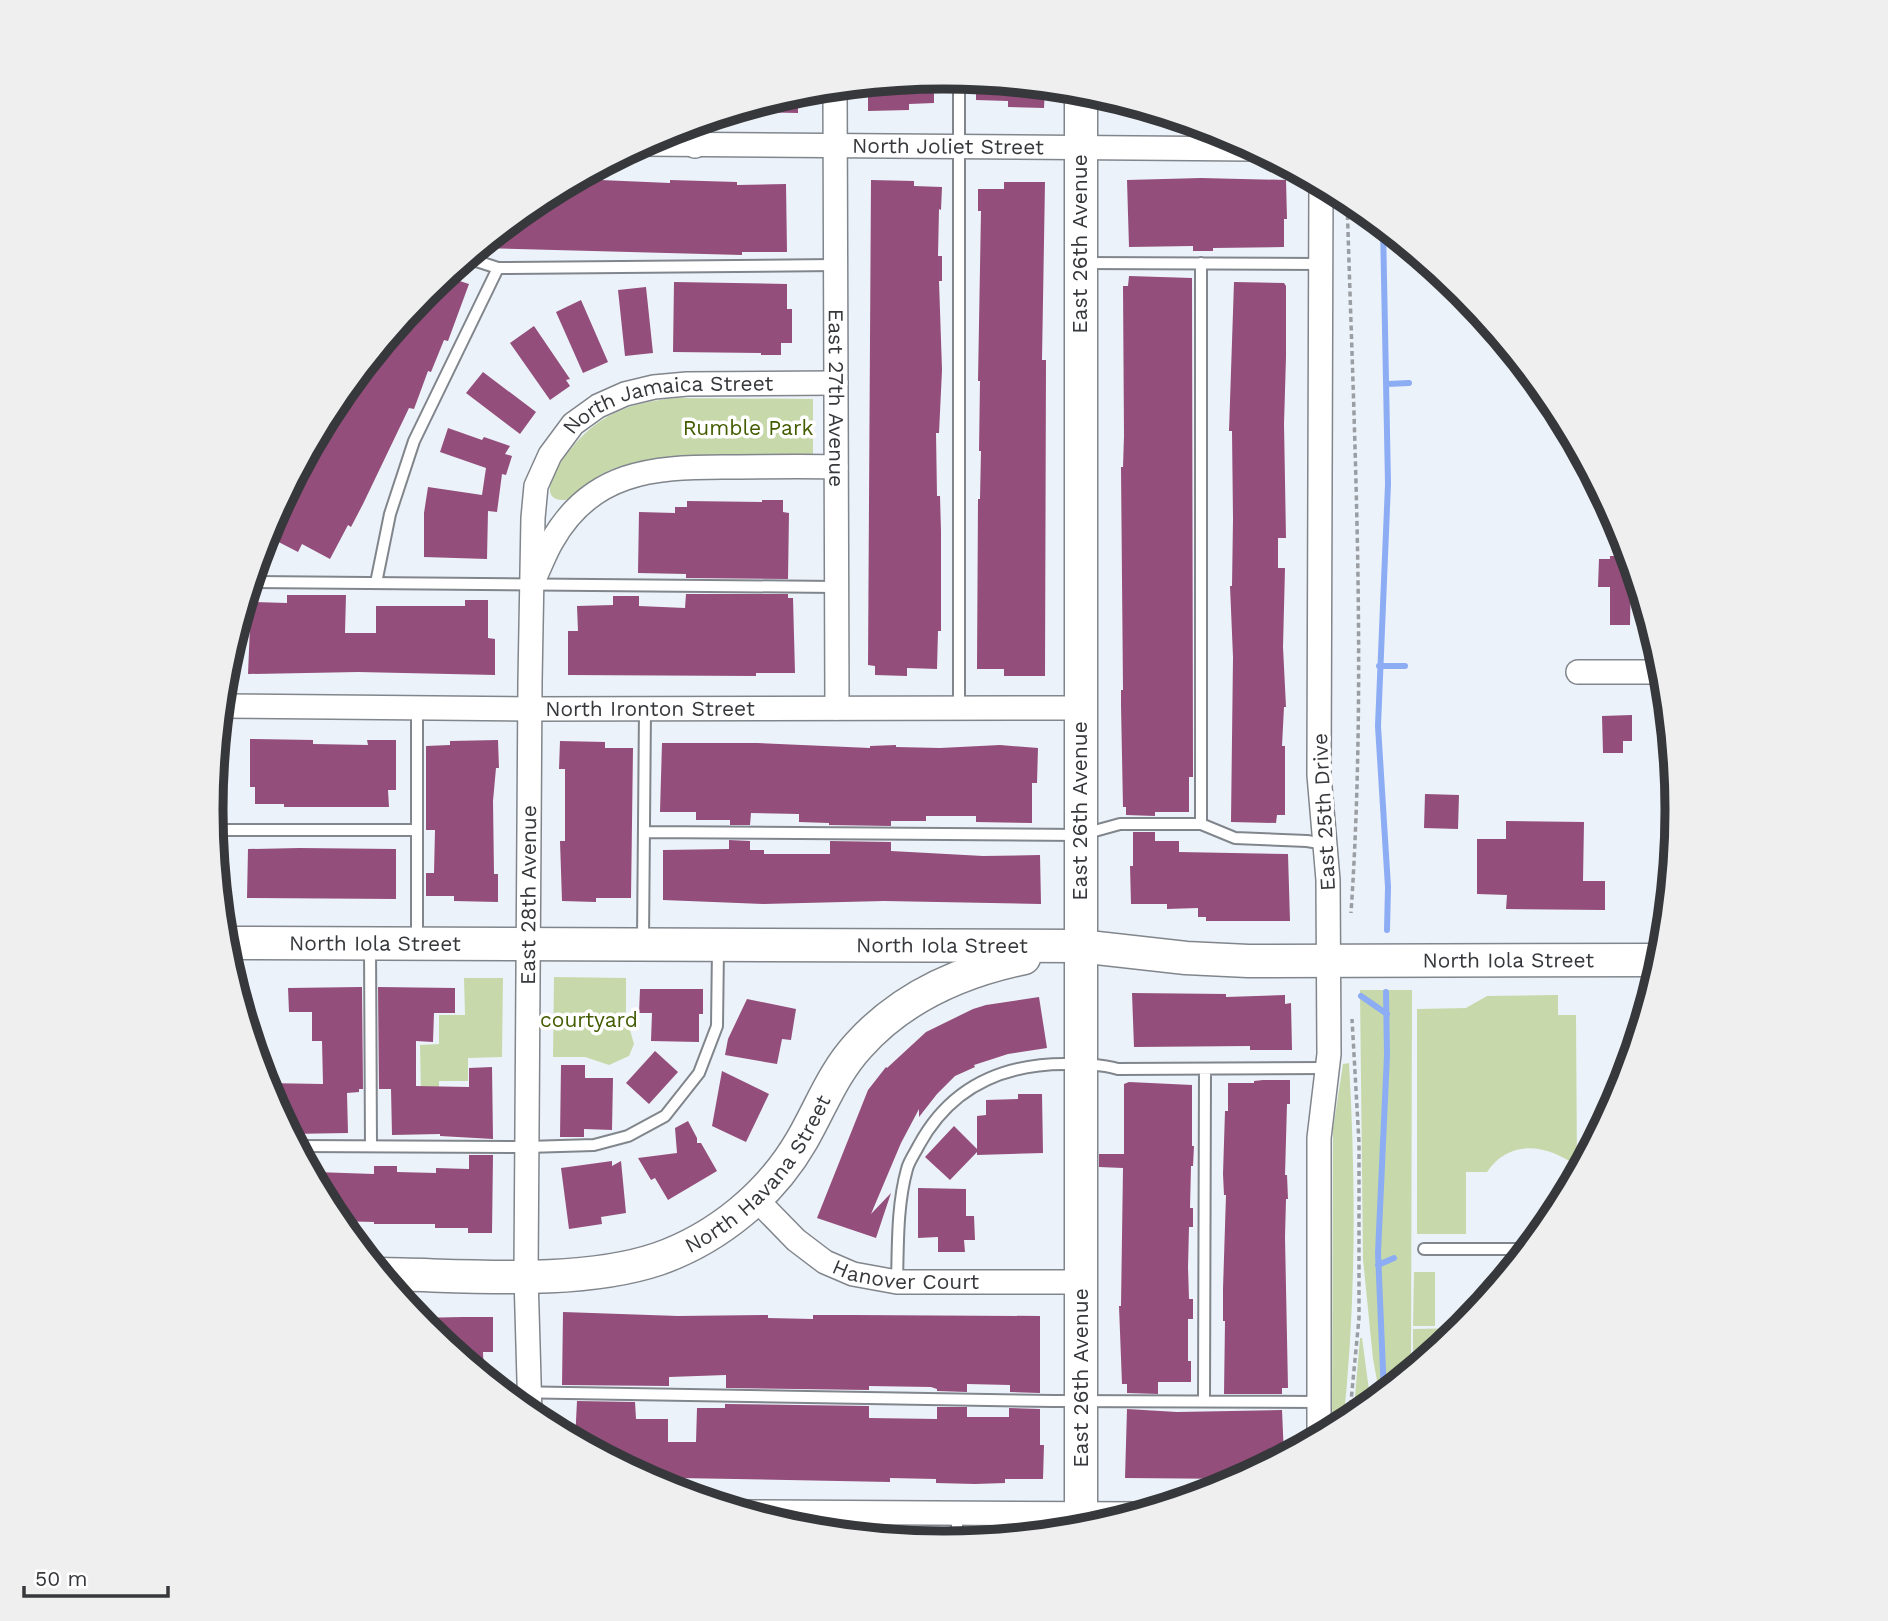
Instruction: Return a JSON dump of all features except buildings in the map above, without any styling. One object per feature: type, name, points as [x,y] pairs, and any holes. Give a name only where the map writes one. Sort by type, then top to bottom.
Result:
[{"type":"street","name":"East 27th Avenue","points":[[835,98],[837,708]]},
{"type":"street","name":"East 26th Avenue","points":[[1081,102],[1081,1519]]},
{"type":"street","name":"North Joliet Street","points":[[695,134],[835,146],[1230,149]]},
{"type":"street","name":"East 25th Drive","points":[[1319,1426],[1319,1138],[1328,1068],[1329,961],[1325,844],[1319,775],[1321,196]]},
{"type":"street","name":"North Jamaica Street","points":[[536,486],[550,455],[573,424],[598,405],[625,394],[654,387],[687,384],[836,383]]},
{"type":"street","points":[[536,486],[544,500],[573,512],[596,492],[621,478],[646,471],[672,467],[836,467]]},
{"type":"street","name":"East 28th Avenue","points":[[529,1400],[526,1276],[530,709],[533,518],[536,486]]},
{"type":"street","name":"East 28th Avenue","points":[[532,584],[552,540],[573,512]]},
{"type":"street","points":[[1578,672],[1651,672]]},
{"type":"street","name":"North Ironton Street","points":[[231,706],[530,709],[1080,708]]},
{"type":"street","name":"North Iola Street","points":[[236,943],[1079,946],[1203,959],[1649,960]]},
{"type":"street","name":"North Havana Street","points":[[392,1274],[526,1276],[591,1273],[623,1269],[694,1243],[726,1224],[756,1199],[781,1171],[802,1140],[837,1074],[858,1045],[887,1017],[916,996],[951,979],[999,963],[1079,946]]},
{"type":"street","name":"Hanover Court","points":[[756,1199],[796,1241],[825,1262],[853,1275],[897,1282],[1081,1282]]},
{"type":"street","points":[[779,1512],[957,1513],[1067,1521]]},
{"type":"lane","points":[[959,90],[959,708]]},
{"type":"lane","points":[[477,261],[498,268],[836,265]]},
{"type":"lane","points":[[1080,263],[1321,264]]},
{"type":"lane","points":[[1201,264],[1201,824]]},
{"type":"lane","points":[[376,583],[390,514],[414,441],[498,268]]},
{"type":"lane","points":[[260,582],[836,587]]},
{"type":"lane","points":[[417,708],[417,943]]},
{"type":"lane","points":[[643,944],[645,709]]},
{"type":"lane","points":[[644,832],[1080,835],[1120,824],[1201,824],[1235,838],[1325,844]]},
{"type":"lane","points":[[223,828],[417,830]]},
{"type":"lane","points":[[370,943],[371,1146]]},
{"type":"lane","points":[[306,1146],[594,1145],[628,1136],[665,1116],[699,1073],[717,1026],[718,945]]},
{"type":"lane","points":[[897,1282],[898,1223],[907,1167],[929,1128],[962,1092],[1002,1072],[1039,1064],[1106,1065],[1118,1069],[1328,1068]]},
{"type":"lane","points":[[1203,1400],[1205,1070]]},
{"type":"lane","points":[[1424,1249],[1517,1248]]},
{"type":"lane","points":[[534,1404],[1081,1400],[1319,1402]]},
{"type":"lane","points":[[957,1513],[957,1531]]},
{"type":"path","points":[[1348,213],[1360,649],[1358,816],[1351,914]]},
{"type":"path","points":[[1351,1406],[1359,1318],[1359,1143],[1352,1018]]},
{"type":"green space","name":"Rumble Park","points":[[678,398],[813,399],[813,457],[666,457],[617,467],[592,480],[566,500],[554,497],[550,492],[559,466],[570,450],[594,426],[633,406]]},
{"type":"green space","name":"courtyard","points":[[554,977],[626,978],[626,1016],[634,1044],[629,1056],[609,1065],[585,1057],[553,1057]]},
{"type":"green space","name":"courtyard","points":[[464,978],[503,978],[502,1057],[468,1058],[468,1081],[439,1081],[439,1094],[421,1094],[420,1045],[439,1044],[439,1015],[465,1015]]},
{"type":"green space","points":[[1360,990],[1412,990],[1411,1360],[1378,1387],[1363,1259]]},
{"type":"green space","points":[[1558,995],[1558,1015],[1576,1015],[1577,1156],[1573,1164],[1554,1153],[1529,1148],[1507,1154],[1496,1161],[1487,1172],[1466,1172],[1466,1234],[1417,1234],[1417,1009],[1466,1008],[1487,996]]},
{"type":"green space","points":[[1349,1063],[1353,1154],[1352,1290],[1344,1410],[1332,1418],[1333,1129],[1343,1064]]},
{"type":"green space","points":[[1414,1272],[1435,1272],[1435,1326],[1413,1326]]},
{"type":"green space","points":[[1446,1328],[1413,1359],[1413,1329]]},
{"type":"green space","points":[[1360,1338],[1362,1338],[1369,1393],[1354,1403]]},
{"type":"waterway","points":[[1383,238],[1388,484],[1378,726],[1388,887],[1387,930]]},
{"type":"waterway","points":[[1387,384],[1409,383]]},
{"type":"waterway","points":[[1379,666],[1405,666]]},
{"type":"waterway","points":[[1384,1383],[1378,1253],[1387,1055],[1386,992]]},
{"type":"waterway","points":[[1361,996],[1387,1014]]},
{"type":"waterway","points":[[1378,1265],[1394,1258]]}]
